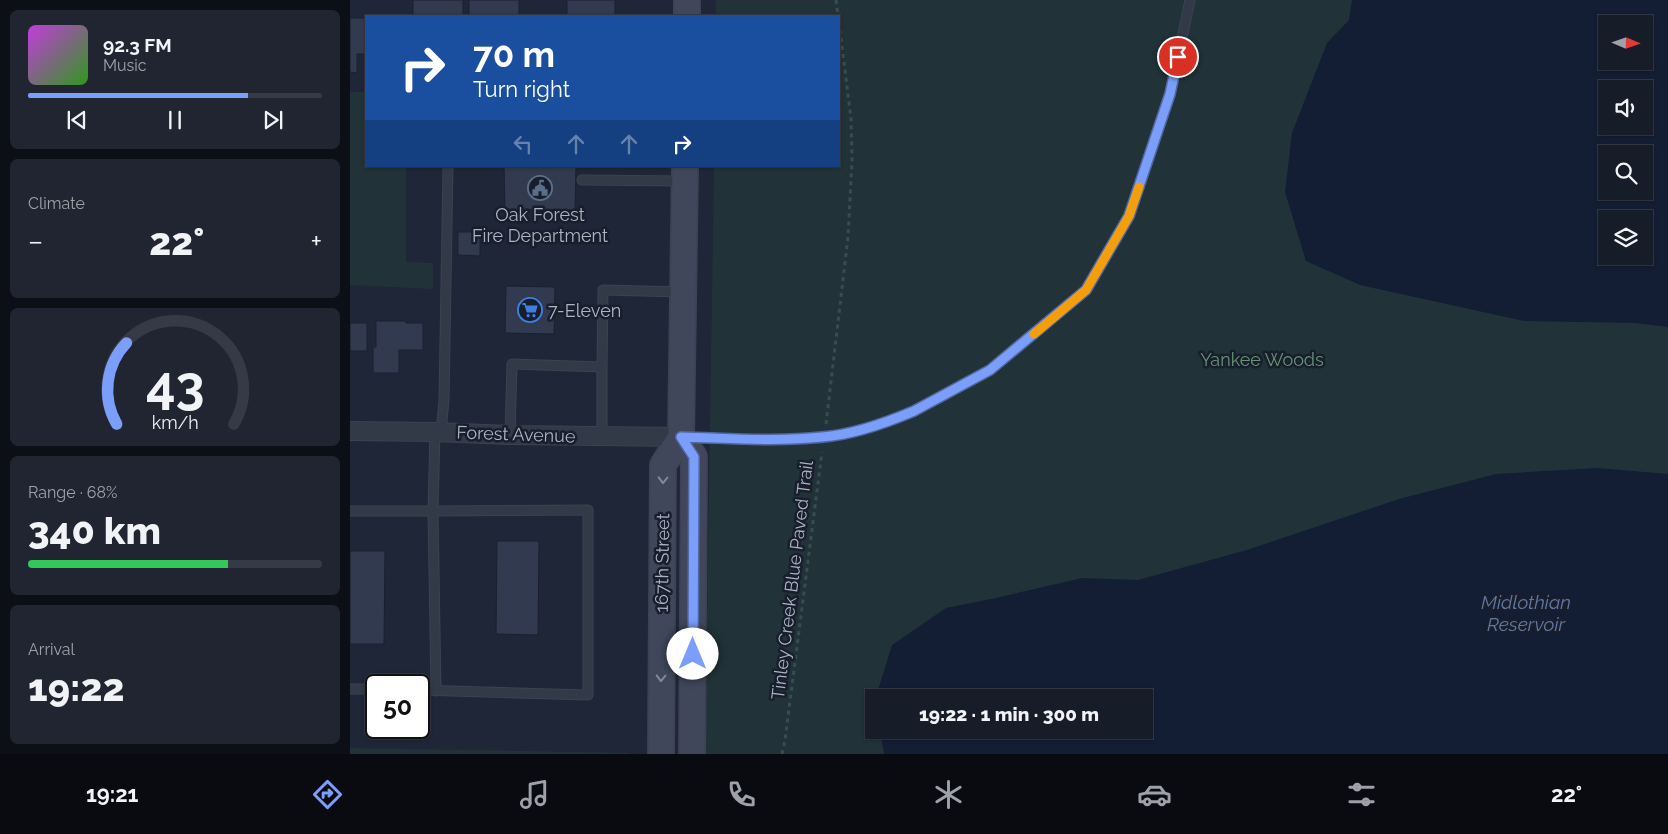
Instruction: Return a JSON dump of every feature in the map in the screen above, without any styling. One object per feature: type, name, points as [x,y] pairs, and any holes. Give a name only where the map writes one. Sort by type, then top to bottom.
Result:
[{"type":"main road","points":[[687,0],[687,15]]},
{"type":"main road","points":[[681,437],[685,174]]},
{"type":"main road","name":"167th Street","points":[[661,754],[663,465],[681,437],[694,457],[692,754]]},
{"type":"street","name":"Forest Avenue","points":[[350,430],[510,435],[681,437]]},
{"type":"lane","points":[[681,437],[772,440],[824,437],[868,427],[901,416],[914,411],[990,370],[1086,290],[1129,216],[1170,94],[1190,0]]},
{"type":"lane","points":[[436,691],[433,511],[438,432],[444,400],[448,167]]},
{"type":"lane","points":[[582,180],[685,174]]},
{"type":"lane","points":[[602,436],[603,290],[682,292]]},
{"type":"lane","points":[[510,435],[512,364],[602,367]]},
{"type":"lane","points":[[350,511],[588,510],[588,695],[430,691]]},
{"type":"lane","points":[[350,689],[365,689]]},
{"type":"path","points":[[836,0],[838,15]]},
{"type":"path","name":"Tinley Creek Blue Paved Trail","points":[[782,754],[824,437],[848,237],[852,160],[851,119],[840,30]]},
{"type":"green space","name":"Yankee Woods","points":[[716,0],[1668,0],[1668,754],[705,754],[714,167],[840,167],[840,15],[716,15]]},
{"type":"green space","points":[[350,92],[365,92],[365,167],[406,167],[406,262],[433,263],[433,289],[350,285]]},
{"type":"green space","points":[[350,748],[629,753],[629,754],[350,754]]},
{"type":"water","points":[[1352,0],[1668,0],[1668,327],[1635,323],[1524,321],[1360,285],[1306,261],[1285,192],[1292,133],[1327,43],[1349,20]]},
{"type":"water","name":"Midlothian Reservoir","points":[[1597,468],[1668,474],[1668,754],[884,754],[882,739],[1153,739],[1153,689],[878,689],[892,645],[946,608],[1082,578],[1138,580],[1247,550],[1399,499],[1496,474]]},
{"type":"building","points":[[413,0],[463,0],[463,15],[413,15]]},
{"type":"building","points":[[469,0],[519,0],[519,15],[469,15]]},
{"type":"building","points":[[567,0],[615,0],[615,15],[567,15]]},
{"type":"building","points":[[350,18],[365,18],[365,54],[357,54],[357,73],[350,72]]},
{"type":"building","name":"Oak Forest Fire Department","points":[[504,167],[576,167],[575,210],[505,209]]},
{"type":"building","points":[[458,232],[480,232],[480,256],[458,255]]},
{"type":"building","name":"7-Eleven","points":[[506,286],[555,287],[554,334],[505,333]]},
{"type":"building","points":[[376,321],[423,323],[423,350],[399,350],[399,373],[373,373]]},
{"type":"building","points":[[350,323],[367,323],[367,351],[350,351]]},
{"type":"building","points":[[497,541],[539,541],[538,635],[496,634]]},
{"type":"building","points":[[350,551],[385,551],[384,644],[350,644]]},
{"type":"slow traffic","points":[[1034,334],[1086,290],[1129,216],[1139,187]]},
{"type":"place","name":"Oak Forest Fire Department","points":[[540,188]]},
{"type":"place","name":"7-Eleven","points":[[530,310]]},
{"type":"route","points":[[693,654],[694,457],[681,437],[772,440],[824,437],[868,427],[914,411],[990,370],[1086,290],[1129,216],[1170,94],[1178,57]]}]
